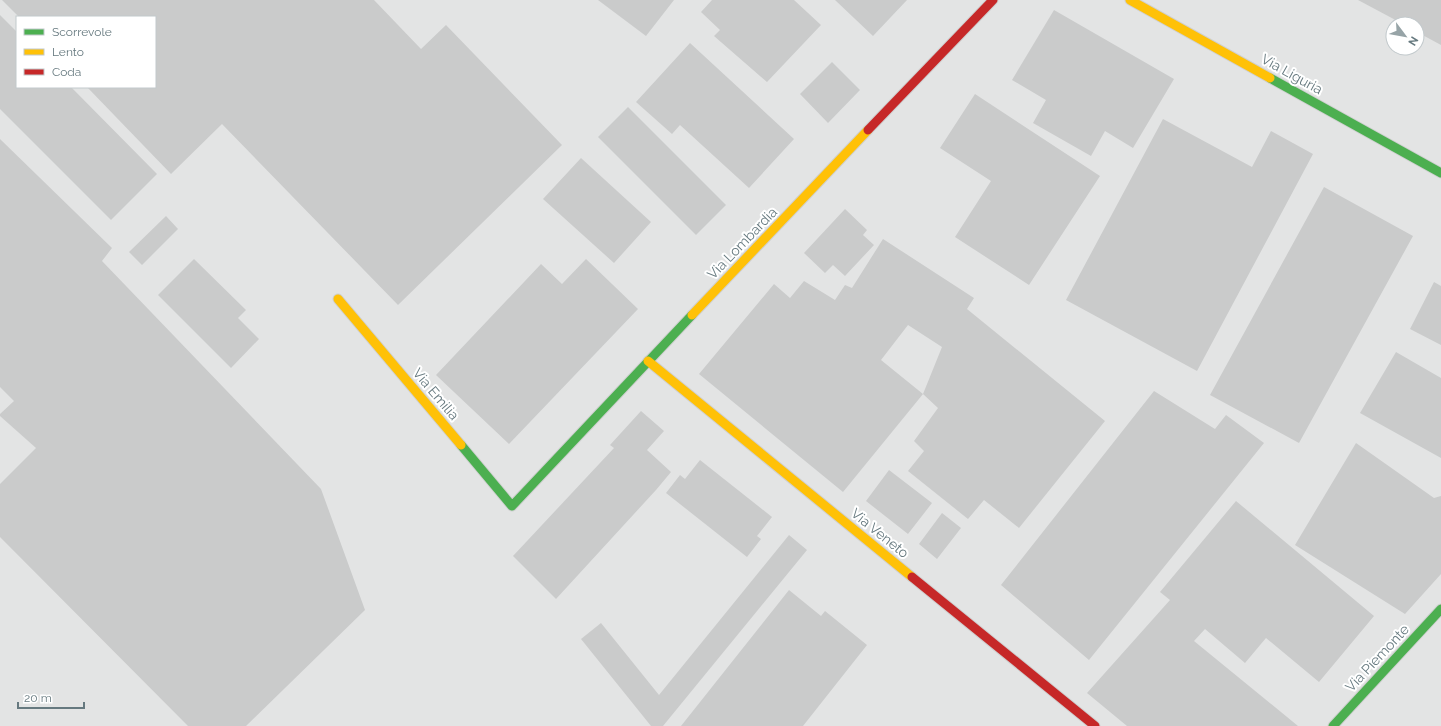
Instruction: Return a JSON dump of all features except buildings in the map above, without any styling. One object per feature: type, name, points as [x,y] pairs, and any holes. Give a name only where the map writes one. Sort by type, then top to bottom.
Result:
[{"type":"street","name":"Via Lombardia","points":[[512,506],[648,361],[993,0]]},
{"type":"street","name":"Via Liguria","points":[[1130,0],[1441,173]]},
{"type":"street","name":"Via Emilia","points":[[338,299],[512,506]]},
{"type":"street","name":"Via Veneto","points":[[648,361],[1095,726]]},
{"type":"street","name":"Via Piemonte","points":[[1333,726],[1441,609]]},
{"type":"shaded area","points":[[0,0],[1441,0],[1441,726],[0,726]]},
{"type":"traffic: fast","points":[[1270,78],[1441,173]]},
{"type":"traffic: fast","points":[[461,445],[512,506],[692,315]]},
{"type":"traffic: fast","points":[[1333,726],[1441,609]]},
{"type":"traffic: slow","points":[[1130,0],[1270,78]]},
{"type":"traffic: slow","points":[[692,315],[868,130]]},
{"type":"traffic: slow","points":[[338,299],[461,445]]},
{"type":"traffic: slow","points":[[648,361],[912,577]]},
{"type":"traffic: jam","points":[[868,130],[993,0]]},
{"type":"traffic: jam","points":[[912,577],[1095,726]]}]
